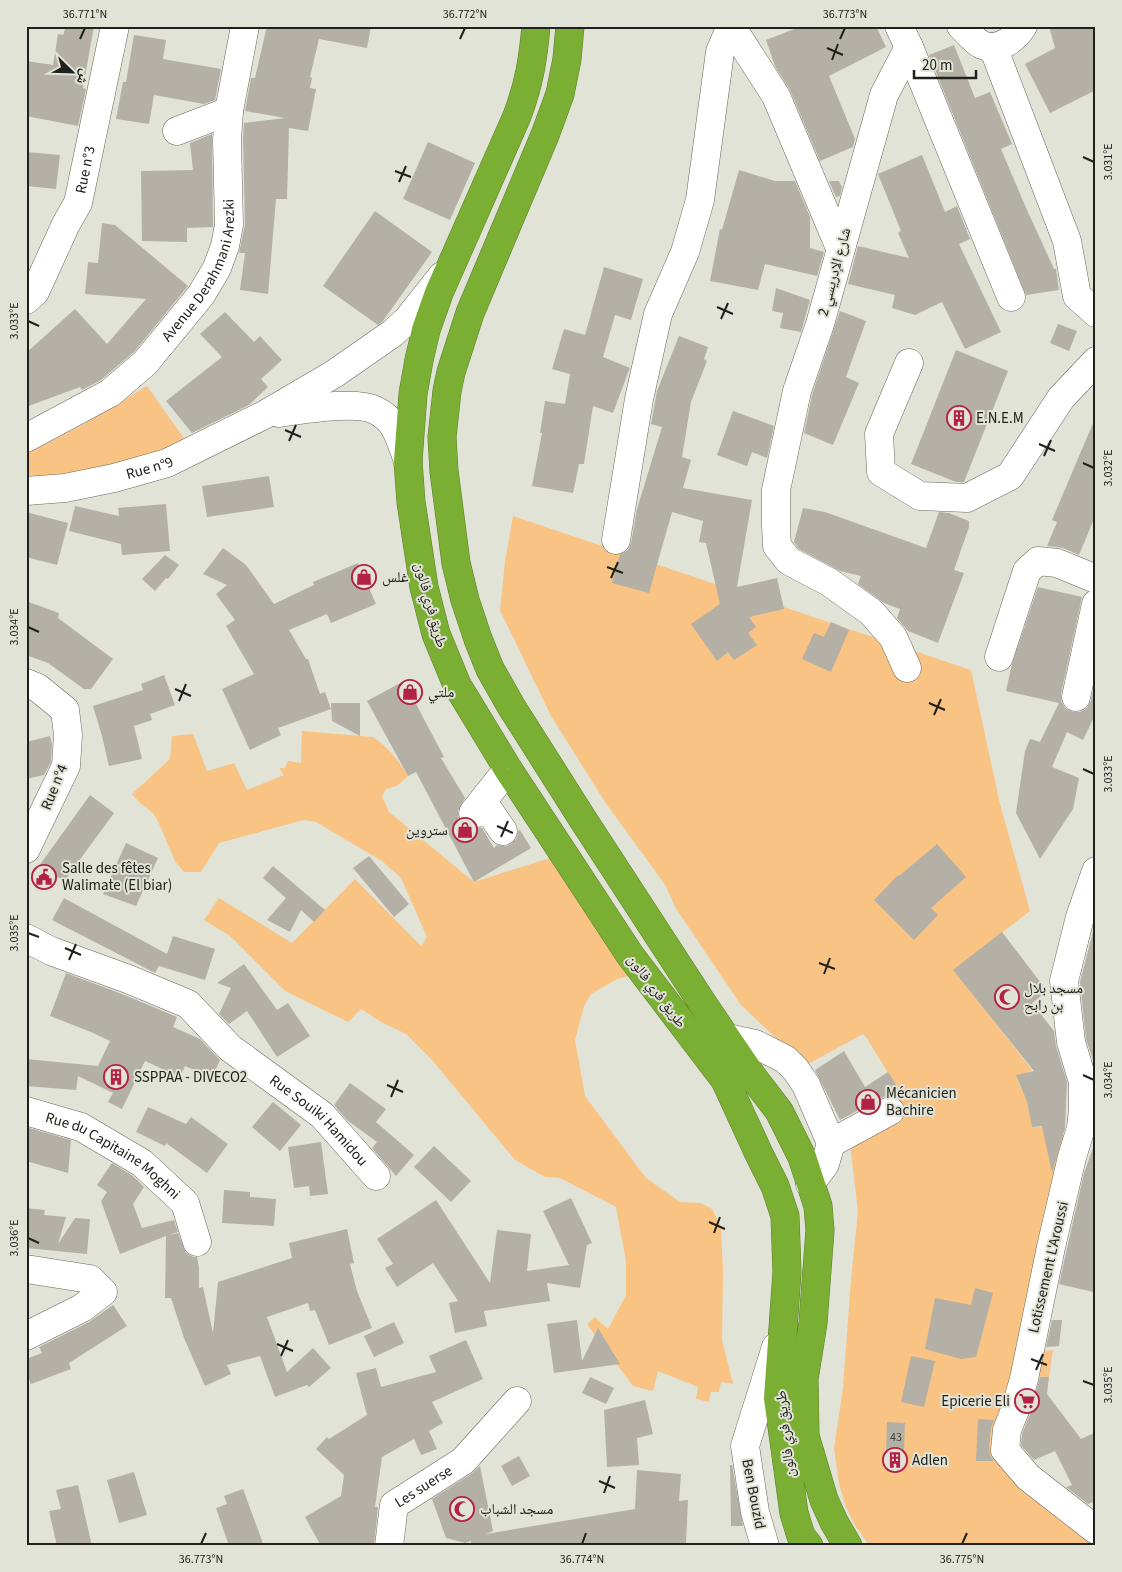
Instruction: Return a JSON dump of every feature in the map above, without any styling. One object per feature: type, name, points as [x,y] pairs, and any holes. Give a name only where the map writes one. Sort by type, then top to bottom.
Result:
[{"type":"highway","name":"طريق فري فالون","points":[[536,26],[528,86],[518,116],[452,263],[426,330],[419,360],[413,394],[408,461],[410,502],[422,578],[436,634],[457,685],[508,770],[630,956],[725,1080],[775,1186],[785,1216],[787,1272],[778,1398],[794,1513],[801,1536],[807,1545]]},
{"type":"highway","points":[[570,26],[560,94],[538,152],[474,304],[451,372],[442,437],[450,530],[456,563],[465,600],[478,639],[511,706],[703,1004],[728,1038],[752,1076],[779,1111],[802,1157],[818,1206],[820,1230],[813,1323],[804,1379],[805,1436],[824,1500],[848,1546]]},
{"type":"street","name":"Rue n°3","points":[[26,300],[35,292],[66,224],[78,203],[115,26]]},
{"type":"street","name":"Avenue Derahmani Arezki","points":[[26,438],[110,394],[145,363],[201,295],[217,268],[225,246],[229,225],[227,140],[229,111],[245,26]]},
{"type":"street","points":[[731,26],[776,96],[840,248]]},
{"type":"street","points":[[616,540],[639,399],[658,314],[685,252],[700,200],[720,52],[731,26]]},
{"type":"street","points":[[961,26],[980,43],[993,47],[1010,40],[1023,26]]},
{"type":"street","points":[[904,37],[1011,297]]},
{"type":"street","name":"شارع الإدريسي 2","points":[[904,37],[884,95],[820,324],[797,391],[776,490],[776,525],[777,546],[789,561],[829,582],[871,612],[893,637],[907,668]]},
{"type":"street","points":[[993,47],[1067,241],[1077,296],[1096,313]]},
{"type":"street","points":[[177,131],[229,111]]},
{"type":"street","name":"Rue n°9","points":[[26,491],[65,488],[114,478],[168,463],[264,415],[334,374],[393,333],[427,297],[452,263]]},
{"type":"street","points":[[909,363],[879,434],[881,472],[920,496],[967,498],[1010,476],[1061,398],[1096,361]]},
{"type":"street","points":[[264,415],[331,407],[366,407],[375,409],[392,423],[408,461]]},
{"type":"street","points":[[998,657],[1027,571],[1038,561],[1057,563],[1096,579]]},
{"type":"street","points":[[1076,697],[1096,604]]},
{"type":"street","name":"Rue n°4","points":[[26,683],[38,688],[66,710],[68,735],[66,766],[26,849]]},
{"type":"street","points":[[503,831],[490,812],[473,813],[508,770]]},
{"type":"street","points":[[1090,1084],[1071,1042],[1064,981],[1080,917],[1096,870]]},
{"type":"street","name":"Rue Souiki Hamidou","points":[[26,938],[52,951],[128,979],[188,1004],[230,1048],[322,1115],[376,1176]]},
{"type":"street","points":[[728,1038],[755,1044],[785,1059],[796,1070],[806,1085],[831,1143],[825,1164],[810,1184]]},
{"type":"street","name":"Lotissement L'Aroussi","points":[[1090,1084],[1081,1128],[1072,1157],[1052,1241],[1024,1379],[1007,1430],[1005,1450],[1028,1477],[1096,1530]]},
{"type":"street","name":"Rue du Capitaine Moghni","points":[[26,1111],[81,1127],[142,1163],[185,1203],[198,1242]]},
{"type":"street","points":[[831,1143],[890,1111]]},
{"type":"street","points":[[26,1269],[90,1279],[103,1292],[82,1308],[26,1336]]},
{"type":"street","name":"Ben Bouzid","points":[[765,1546],[755,1512],[745,1446],[783,1327]]},
{"type":"street","name":"Les suerse","points":[[389,1546],[394,1505],[463,1461],[517,1402]]},
{"type":"shaded area","points":[[147,386],[193,451],[64,476],[26,479],[26,454],[84,424]]},
{"type":"shaded area","points":[[513,516],[971,670],[1000,804],[1030,911],[954,970],[1032,1070],[1017,1079],[1027,1102],[1032,1127],[1059,1126],[1072,1157],[1005,1443],[1096,1530],[1096,1546],[870,1546],[854,1524],[846,1507],[839,1484],[834,1448],[843,1388],[858,1212],[850,1144],[884,1120],[903,1097],[863,1034],[808,1064],[776,1038],[741,1005],[675,907],[666,886],[605,802],[551,716],[500,610],[505,562]]},
{"type":"shaded area","points":[[302,731],[373,737],[384,745],[408,776],[397,786],[386,789],[382,796],[389,812],[474,882],[553,857],[633,975],[617,979],[591,994],[584,1006],[575,1040],[585,1096],[646,1178],[680,1202],[701,1203],[712,1209],[721,1227],[723,1272],[722,1340],[733,1384],[721,1382],[719,1392],[711,1392],[709,1402],[696,1399],[698,1387],[658,1371],[653,1391],[633,1386],[587,1324],[595,1317],[608,1329],[626,1295],[626,1261],[616,1207],[560,1178],[545,1177],[515,1160],[432,1060],[406,1034],[383,1023],[361,1009],[348,1022],[285,991],[230,936],[204,920],[219,898],[292,943],[355,879],[421,946],[427,937],[401,878],[382,861],[316,822],[304,820],[219,843],[201,872],[184,872],[175,861],[157,819],[132,794],[170,759],[172,736],[193,734],[207,771],[234,763],[247,790],[284,775],[279,768],[285,768],[288,761],[301,763]]},
{"type":"shaded area","points":[[1053,1350],[1049,1377],[1030,1376],[1034,1352]]},
{"type":"building","points":[[66,26],[94,26],[83,88],[86,89],[78,126],[26,116],[26,61],[53,65],[58,34],[63,35]]},
{"type":"building","points":[[267,26],[371,26],[367,48],[319,39],[310,77],[312,78],[310,88],[316,89],[308,131],[289,128],[287,199],[276,199],[268,294],[240,290],[245,253],[239,253],[245,225],[244,123],[285,118],[245,111],[251,78],[255,78]]},
{"type":"building","points":[[802,26],[876,26],[886,47],[829,76],[855,139],[853,147],[820,161],[790,90],[775,66],[766,40]]},
{"type":"building","points":[[1049,26],[1096,26],[1096,90],[1050,113],[1025,64],[1055,48]]},
{"type":"building","points":[[134,35],[166,40],[163,59],[221,69],[215,100],[204,104],[154,95],[149,124],[116,119],[123,82],[126,82]]},
{"type":"building","points":[[954,45],[975,98],[990,92],[1012,144],[1001,149],[1054,269],[1056,269],[1059,290],[1026,295],[929,55]]},
{"type":"building","points":[[212,134],[213,227],[187,228],[187,242],[142,241],[141,171],[193,170],[190,143]]},
{"type":"building","points":[[428,142],[475,163],[450,220],[403,199]]},
{"type":"building","points":[[26,152],[60,155],[56,189],[26,186]]},
{"type":"building","points":[[922,155],[945,212],[957,206],[970,239],[959,244],[1001,332],[965,349],[942,302],[915,315],[892,308],[895,295],[848,284],[858,246],[909,258],[898,233],[901,231],[878,174]]},
{"type":"building","points":[[739,170],[775,181],[795,181],[810,217],[810,248],[824,252],[817,276],[765,264],[758,290],[710,281],[720,229],[722,230]]},
{"type":"building","points":[[829,181],[839,181],[842,187],[840,196],[836,197]]},
{"type":"building","points":[[375,211],[432,252],[383,321],[378,325],[323,286]]},
{"type":"building","points":[[102,223],[115,225],[188,286],[134,352],[101,380],[82,390],[80,387],[26,407],[26,353],[75,309],[107,344],[146,299],[85,294],[88,262],[98,263]]},
{"type":"building","points":[[604,267],[643,279],[631,320],[615,315],[603,357],[630,368],[613,413],[593,406],[584,464],[579,464],[573,493],[532,486],[542,433],[540,433],[545,401],[565,404],[570,374],[552,369],[564,329],[585,335]]},
{"type":"building","points":[[776,288],[810,300],[801,332],[780,328],[783,313],[772,311]]},
{"type":"building","points":[[840,311],[866,321],[846,377],[859,383],[833,445],[804,433],[812,395]]},
{"type":"building","points":[[225,312],[254,342],[260,336],[282,360],[261,379],[268,387],[249,405],[192,433],[166,401],[222,357],[200,334]]},
{"type":"building","points":[[1058,324],[1077,331],[1069,351],[1050,343]]},
{"type":"building","points":[[679,336],[708,347],[704,359],[707,361],[691,402],[682,457],[691,460],[683,488],[752,500],[737,587],[777,578],[784,609],[749,617],[756,627],[748,633],[757,645],[734,660],[728,652],[717,661],[691,624],[720,604],[706,543],[699,542],[703,521],[672,512],[649,593],[612,583],[620,555],[628,550],[631,543],[637,509],[662,427],[651,424],[657,391]]},
{"type":"building","name":"E.N.E.M","points":[[956,350],[1008,371],[964,482],[956,482],[911,464]]},
{"type":"building","points":[[733,411],[774,426],[767,458],[752,452],[747,466],[717,455]]},
{"type":"building","points":[[1096,416],[1096,514],[1079,555],[1063,548],[1047,546],[1057,522],[1052,520]]},
{"type":"building","points":[[269,476],[274,507],[207,517],[202,486]]},
{"type":"building","points":[[166,504],[170,551],[122,555],[121,544],[69,531],[75,506],[119,516],[118,508]]},
{"type":"building","points":[[803,508],[825,512],[926,548],[939,512],[949,513],[969,521],[969,527],[954,570],[964,573],[938,643],[908,631],[897,618],[900,609],[884,603],[858,584],[861,576],[840,571],[799,549],[794,542]]},
{"type":"building","points":[[26,512],[68,523],[57,565],[26,557]]},
{"type":"building","points":[[223,548],[246,565],[274,604],[314,585],[313,582],[358,563],[376,604],[331,623],[327,614],[289,630],[306,659],[308,659],[320,694],[325,692],[331,709],[278,728],[281,735],[250,750],[222,689],[254,674],[226,626],[235,620],[216,594],[227,585],[203,574]]},
{"type":"building","points":[[165,555],[179,565],[155,591],[142,579]]},
{"type":"building","points":[[1038,587],[1082,597],[1061,694],[1061,701],[1065,708],[1073,712],[1080,712],[1087,708],[1096,679],[1096,713],[1083,740],[1067,732],[1052,767],[1079,778],[1073,809],[1040,859],[1016,813],[1025,751],[1030,739],[1040,742],[1059,703],[1006,691],[1012,664]]},
{"type":"building","points":[[26,601],[59,613],[58,618],[113,659],[91,689],[84,689],[48,663],[26,655]]},
{"type":"building","points":[[831,622],[849,630],[831,672],[802,659],[814,633],[824,637]]},
{"type":"building","points":[[164,675],[175,705],[150,714],[152,720],[134,726],[142,759],[109,766],[93,706],[143,690],[141,684]]},
{"type":"building","points":[[404,681],[444,757],[441,758],[465,798],[458,811],[459,821],[466,827],[482,828],[494,848],[497,845],[505,846],[511,844],[517,838],[518,831],[520,830],[531,848],[474,882],[416,772],[408,776],[367,701]]},
{"type":"building","points":[[331,703],[360,703],[360,736],[332,721]]},
{"type":"building","points":[[50,736],[52,744],[51,762],[44,775],[26,779],[26,742]]},
{"type":"building","points":[[90,795],[114,813],[65,880],[54,876],[39,866]]},
{"type":"building","points":[[126,843],[158,858],[136,906],[103,894]]},
{"type":"building","points":[[937,844],[966,877],[931,908],[938,915],[914,940],[874,900],[898,875]]},
{"type":"building","points":[[369,856],[409,904],[394,917],[353,868]]},
{"type":"building","points":[[273,866],[325,910],[314,922],[301,910],[290,932],[267,920],[286,898],[263,878]]},
{"type":"building","points":[[64,898],[167,954],[173,936],[215,949],[205,980],[159,966],[155,973],[52,920]]},
{"type":"building","points":[[1096,920],[1096,1069],[1086,1039],[1080,982]]},
{"type":"building","name":"مسجد بلال بن رابح","points":[[1002,932],[1047,991],[1032,1003],[1054,1031],[1056,1046],[1067,1082],[1065,1128],[1052,1173],[1042,1126],[1032,1127],[1027,1102],[1016,1075],[1034,1071],[953,970]]},
{"type":"building","points":[[244,964],[277,1010],[288,1003],[310,1036],[277,1057],[247,1011],[229,1024],[219,1014],[231,988],[217,983]]},
{"type":"building","points":[[66,973],[177,1017],[173,1027],[200,1039],[220,1060],[212,1078],[185,1066],[180,1077],[145,1061],[122,1109],[108,1102],[113,1093],[78,1076],[76,1090],[26,1086],[26,1059],[98,1066],[110,1041],[50,1016]]},
{"type":"building","points":[[844,1051],[865,1087],[888,1072],[904,1097],[900,1099],[891,1095],[883,1097],[840,1120],[815,1070]]},
{"type":"building","points":[[350,1083],[386,1109],[376,1122],[414,1155],[396,1176],[372,1148],[377,1142],[347,1120],[334,1105]]},
{"type":"building","points":[[273,1102],[301,1125],[280,1151],[252,1127]]},
{"type":"building","points":[[148,1107],[186,1124],[191,1117],[228,1144],[207,1173],[166,1143],[165,1146],[136,1132]]},
{"type":"building","points":[[26,1127],[71,1140],[68,1173],[26,1161]]},
{"type":"building","points":[[321,1142],[328,1194],[310,1196],[309,1186],[294,1188],[288,1147]]},
{"type":"building","points":[[434,1146],[471,1181],[451,1202],[414,1167]]},
{"type":"building","points":[[1093,1148],[1096,1148],[1096,1280],[1093,1292],[1059,1284],[1084,1173]]},
{"type":"building","points":[[112,1163],[133,1176],[144,1187],[133,1204],[142,1228],[174,1220],[178,1232],[169,1235],[178,1233],[186,1253],[197,1257],[199,1288],[203,1287],[213,1333],[218,1282],[292,1258],[289,1243],[347,1229],[354,1263],[350,1264],[357,1291],[372,1328],[329,1345],[315,1310],[310,1311],[308,1303],[267,1317],[287,1372],[313,1348],[331,1368],[309,1387],[307,1385],[275,1397],[260,1356],[227,1365],[231,1374],[205,1386],[184,1338],[171,1298],[165,1298],[166,1236],[120,1254],[101,1201],[107,1192],[97,1185]]},
{"type":"building","points":[[224,1190],[250,1192],[250,1197],[276,1199],[274,1226],[222,1223]]},
{"type":"building","points":[[571,1198],[592,1243],[587,1245],[580,1288],[547,1283],[550,1301],[484,1311],[487,1326],[455,1333],[449,1303],[458,1301],[433,1263],[397,1287],[385,1268],[393,1264],[377,1239],[436,1200],[490,1283],[497,1230],[531,1234],[527,1271],[569,1265],[543,1211]]},
{"type":"building","points":[[26,1208],[45,1210],[44,1215],[66,1217],[58,1244],[75,1218],[90,1219],[87,1254],[26,1248]]},
{"type":"building","points":[[975,1288],[993,1293],[976,1357],[961,1359],[925,1349],[935,1298],[971,1305]]},
{"type":"building","points":[[113,1305],[127,1326],[69,1363],[71,1369],[31,1384],[26,1372],[26,1359],[42,1353],[39,1347],[89,1322]]},
{"type":"building","points":[[577,1320],[582,1361],[598,1328],[620,1364],[554,1373],[547,1324]]},
{"type":"building","points":[[1052,1320],[1062,1320],[1059,1346],[1046,1347]]},
{"type":"building","points":[[394,1322],[404,1343],[374,1357],[364,1336]]},
{"type":"building","points":[[466,1340],[483,1379],[432,1402],[443,1423],[429,1431],[437,1449],[421,1455],[414,1439],[382,1457],[375,1507],[378,1507],[374,1546],[321,1546],[305,1517],[341,1496],[344,1475],[316,1449],[327,1437],[329,1439],[367,1415],[356,1373],[376,1368],[381,1387],[436,1372],[429,1356]]},
{"type":"building","points":[[911,1356],[935,1361],[924,1407],[901,1402]]},
{"type":"building","points":[[590,1377],[614,1388],[606,1404],[582,1393]]},
{"type":"building","points":[[1040,1377],[1049,1377],[1047,1394],[1081,1439],[1096,1432],[1096,1501],[1088,1504],[1066,1487],[1072,1485],[1055,1451],[1034,1460],[1021,1445],[1022,1434],[1030,1414]]},
{"type":"building","points":[[645,1400],[653,1434],[637,1438],[639,1465],[607,1467],[604,1410]]},
{"type":"building","points":[[978,1419],[994,1420],[991,1428],[989,1448],[990,1455],[994,1461],[976,1461]]},
{"type":"building","points":[[887,1422],[905,1423],[904,1452],[886,1451]]},
{"type":"building","points":[[519,1456],[530,1476],[512,1486],[501,1466]]},
{"type":"building","points":[[730,1465],[732,1465],[743,1526],[731,1526]]},
{"type":"building","points":[[480,1466],[493,1531],[486,1534],[635,1509],[637,1470],[681,1474],[679,1501],[688,1500],[686,1543],[660,1546],[471,1546],[471,1541],[465,1543],[446,1538],[432,1499]]},
{"type":"building","points":[[134,1472],[147,1515],[119,1523],[107,1480]]},
{"type":"building","points":[[78,1485],[92,1546],[57,1546],[49,1511],[61,1509],[56,1490]]},
{"type":"building","points":[[243,1489],[264,1546],[229,1546],[216,1508],[227,1504],[224,1496]]},
{"type":"place","name":"E.N.E.M","points":[[959,418]]},
{"type":"place","name":"غلس","points":[[364,577]]},
{"type":"place","name":"ملتي","points":[[410,692]]},
{"type":"place","name":"ستروين","points":[[465,830]]},
{"type":"place","name":"Salle des fêtes Walimate (El biar)","points":[[44,877]]},
{"type":"place","name":"مسجد بلال بن رابح","points":[[1007,997]]},
{"type":"place","name":"SSPPAA - DIVECO2","points":[[116,1077]]},
{"type":"place","name":"Mécanicien Bachire","points":[[868,1102]]},
{"type":"place","name":"Epicerie Eli","points":[[1027,1401]]},
{"type":"place","name":"Adlen","points":[[895,1460]]},
{"type":"place","name":"مسجد الشباب","points":[[462,1509]]}]
